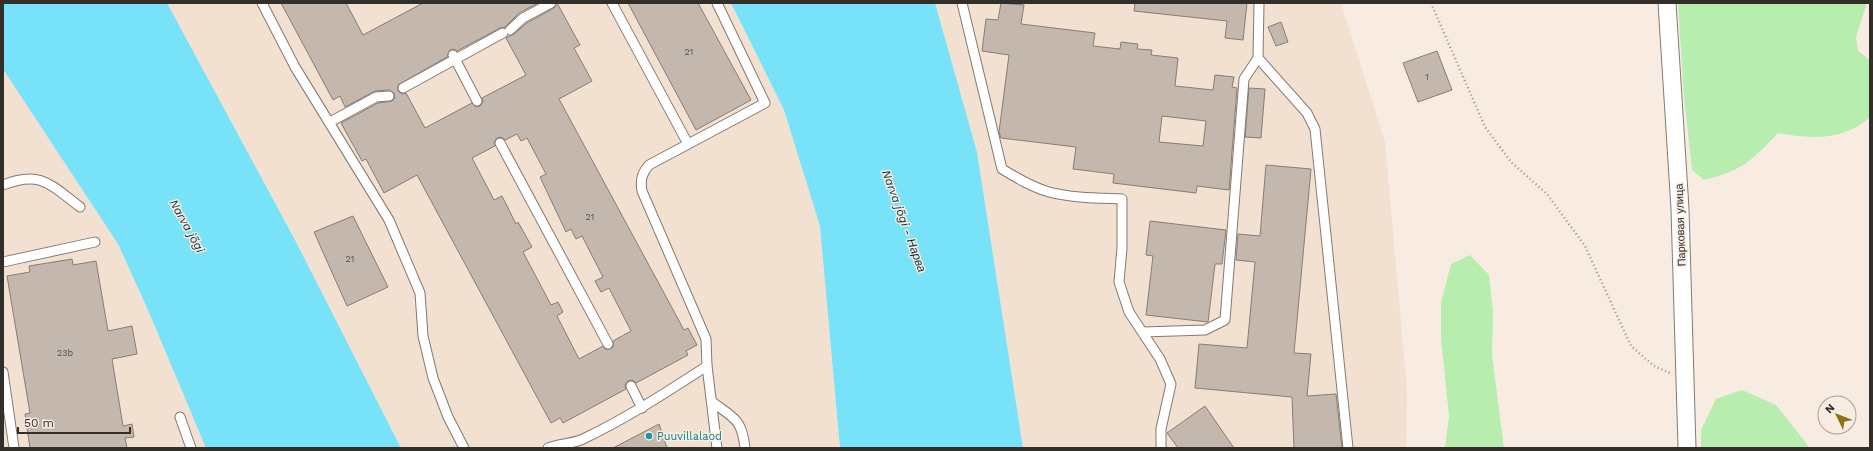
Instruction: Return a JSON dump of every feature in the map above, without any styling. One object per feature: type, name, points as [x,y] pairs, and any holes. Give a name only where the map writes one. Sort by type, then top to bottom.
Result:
[{"type":"street","name":"Парковая улица","points":[[1667,3],[1680,209],[1687,448]]},
{"type":"lane","points":[[262,3],[295,67],[389,220],[420,293],[424,336],[433,378],[448,417],[464,448]]},
{"type":"lane","points":[[404,88],[454,57],[506,31],[523,18],[551,3]]},
{"type":"lane","points":[[612,3],[688,144]]},
{"type":"lane","points":[[717,3],[765,103],[649,165],[643,172],[640,181],[642,191],[706,339],[707,366],[717,448]]},
{"type":"lane","points":[[962,3],[1002,170],[1023,182],[1050,192],[1088,197],[1122,199],[1122,248],[1119,282],[1129,312],[1160,359],[1171,384],[1161,429],[1161,448]]},
{"type":"lane","points":[[1143,332],[1205,330],[1225,320],[1244,79],[1258,58],[1259,3]]},
{"type":"lane","points":[[454,57],[477,100]]},
{"type":"lane","points":[[1258,58],[1307,113],[1315,129],[1348,448]]},
{"type":"lane","points":[[330,122],[376,97],[390,96]]},
{"type":"lane","points":[[500,143],[608,344]]},
{"type":"lane","points":[[3,185],[20,178],[43,180],[80,207]]},
{"type":"lane","points":[[3,262],[95,242]]},
{"type":"lane","points":[[548,448],[558,444],[581,441],[642,408],[707,366]]},
{"type":"lane","points":[[3,372],[14,448]]},
{"type":"lane","points":[[631,386],[642,408]]},
{"type":"lane","points":[[712,402],[735,418],[743,432],[744,448]]},
{"type":"lane","points":[[180,416],[191,448]]},
{"type":"path","points":[[1431,3],[1486,127],[1511,162],[1547,194],[1585,246],[1620,326],[1631,346],[1654,366],[1686,380]]},
{"type":"shaded area","points":[[167,3],[731,3],[784,110],[820,226],[840,448],[401,448],[295,240]]},
{"type":"shaded area","points":[[935,3],[1341,3],[1385,142],[1407,390],[1406,448],[1023,448],[977,152]]},
{"type":"shaded area","points":[[3,69],[118,244],[148,310],[206,448],[3,448]]},
{"type":"green space","points":[[1678,3],[1867,3],[1856,37],[1858,51],[1870,60],[1870,117],[1860,125],[1838,134],[1814,137],[1778,133],[1745,164],[1728,173],[1704,180],[1692,170],[1684,97]]},
{"type":"green space","points":[[1470,255],[1489,275],[1493,313],[1492,355],[1504,448],[1445,448],[1449,416],[1441,339],[1441,302],[1451,264]]},
{"type":"green space","points":[[1742,390],[1776,405],[1810,448],[1701,448],[1701,430],[1716,399]]},
{"type":"water","name":"Narva jõgi","points":[[3,3],[167,3],[295,240],[401,448],[206,448],[148,310],[118,244],[3,69]]},
{"type":"water","name":"Narva jõgi - Нарва","points":[[731,3],[935,3],[977,152],[1023,448],[840,448],[820,226],[784,110]]},
{"type":"building","points":[[281,3],[346,3],[363,35],[423,3],[538,3],[519,13],[505,27],[500,28],[457,51],[454,49],[450,50],[447,57],[398,85],[398,91],[402,94],[406,93],[425,128],[472,103],[476,107],[480,106],[483,102],[482,98],[526,75],[506,38],[514,34],[527,23],[554,8],[557,3],[580,45],[574,48],[592,81],[559,99],[684,330],[688,328],[697,345],[686,351],[688,355],[636,383],[632,380],[628,381],[625,385],[626,389],[563,423],[560,418],[551,423],[417,175],[384,193],[366,159],[362,161],[341,123],[378,103],[392,101],[395,98],[394,93],[389,90],[375,91],[345,107],[340,96],[333,100]],"holes":[[[517,134],[521,141],[527,138],[546,174],[540,177],[566,232],[571,229],[576,239],[582,236],[603,277],[595,281],[601,292],[609,288],[631,331],[613,341],[613,347],[610,349],[605,349],[603,346],[579,359],[557,316],[563,312],[558,302],[551,305],[523,252],[532,247],[518,222],[516,224],[502,196],[494,200],[472,158],[495,146],[494,142],[497,138],[501,137],[505,140]]]},
{"type":"building","points":[[628,3],[698,3],[751,100],[696,130]]},
{"type":"building","points":[[1001,3],[1024,5],[1021,24],[1095,33],[1093,46],[1120,49],[1121,42],[1138,44],[1137,49],[1152,50],[1151,55],[1178,58],[1175,86],[1213,90],[1215,75],[1234,77],[1232,87],[1237,88],[1229,190],[1197,186],[1196,193],[1113,183],[1114,174],[1073,169],[1076,147],[1001,138],[999,132],[1009,55],[982,51],[986,19],[998,20]],"holes":[[[1162,116],[1206,121],[1203,146],[1159,142]]]},
{"type":"building","points":[[1135,3],[1247,3],[1243,40],[1225,38],[1227,21],[1134,11]]},
{"type":"building","points":[[1281,22],[1288,42],[1276,46],[1268,27]]},
{"type":"building","points":[[1437,51],[1452,90],[1418,102],[1403,63]]},
{"type":"building","points":[[1249,88],[1265,89],[1261,138],[1245,137]]},
{"type":"building","points":[[1266,165],[1311,169],[1294,353],[1311,354],[1307,396],[1336,394],[1342,448],[1294,448],[1292,397],[1195,388],[1199,344],[1247,348],[1255,262],[1236,260],[1238,234],[1260,236]]},
{"type":"building","points":[[353,216],[388,287],[347,306],[314,232]]},
{"type":"building","points":[[1150,221],[1226,230],[1222,264],[1215,264],[1208,322],[1146,315],[1153,256],[1146,255]]},
{"type":"building","points":[[72,259],[73,265],[96,261],[108,331],[132,326],[137,354],[112,359],[123,426],[132,424],[134,437],[125,438],[127,448],[30,448],[25,414],[30,413],[7,276],[30,272],[29,266]]},
{"type":"building","points":[[1205,406],[1234,448],[1178,448],[1167,433]]},
{"type":"building","name":"Puuvillalaod","points":[[659,424],[667,448],[613,448]]},
{"type":"place","name":"Puuvillalaod","points":[[649,436]]}]
